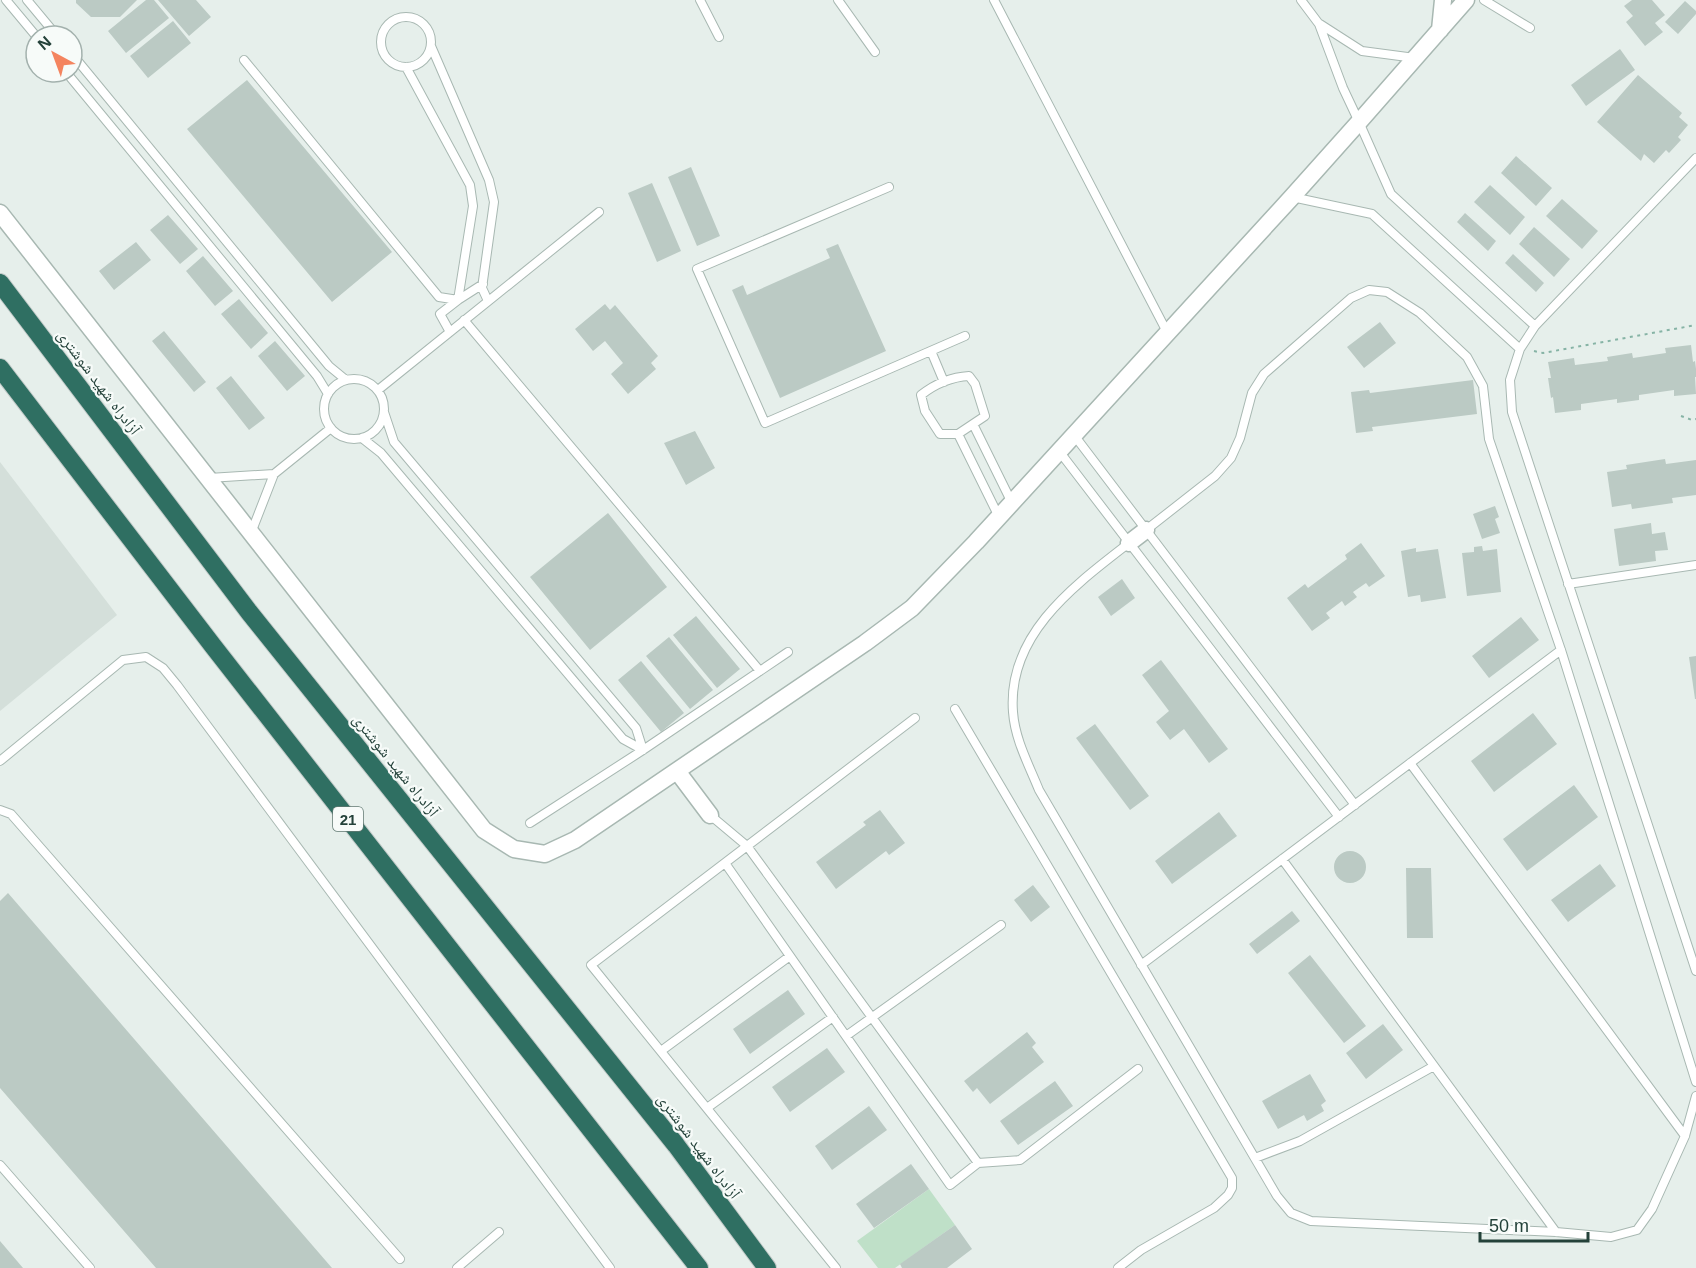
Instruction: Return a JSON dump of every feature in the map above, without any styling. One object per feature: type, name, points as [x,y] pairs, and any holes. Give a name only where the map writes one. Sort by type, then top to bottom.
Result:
[{"type":"highway","name":"آزادراه شهید شوشتری","points":[[0,284],[249,612],[676,1145],[767,1268]]},
{"type":"highway","name":"21","points":[[0,368],[213,646],[699,1268]]},
{"type":"street","points":[[1440,30],[1443,0]]},
{"type":"street","points":[[0,213],[484,830],[514,849],[545,854],[575,840],[865,643],[912,608],[1012,503],[1292,197],[1466,0]]},
{"type":"street","points":[[1129,543],[1146,530]]},
{"type":"street","points":[[676,771],[710,816]]},
{"type":"lane","points":[[6,0],[26,24]]},
{"type":"lane","points":[[27,0],[47,24]]},
{"type":"lane","points":[[700,0],[720,37]]},
{"type":"lane","points":[[838,0],[875,52]]},
{"type":"lane","points":[[994,0],[1167,332]]},
{"type":"lane","points":[[1301,0],[1319,24],[1342,88],[1391,194],[1535,326]]},
{"type":"lane","points":[[1484,0],[1530,28]]},
{"type":"lane","points":[[403,17],[411,17],[424,24],[429,31],[431,46],[423,61],[415,66],[398,66],[384,55],[381,38],[388,24],[403,17]]},
{"type":"lane","points":[[1319,24],[1362,51],[1415,58]]},
{"type":"lane","points":[[431,46],[489,180],[494,202],[482,288],[488,301]]},
{"type":"lane","points":[[244,60],[439,297],[458,300]]},
{"type":"lane","points":[[406,67],[470,185],[473,206],[458,300]]},
{"type":"lane","points":[[84,69],[329,366],[346,380]]},
{"type":"lane","points":[[76,84],[317,376],[328,394]]},
{"type":"lane","points":[[1696,158],[1535,326],[1520,349],[1510,380],[1512,412],[1696,971]]},
{"type":"lane","points":[[890,187],[697,268],[765,423],[965,336]]},
{"type":"lane","points":[[1292,197],[1372,214],[1520,349]]},
{"type":"lane","points":[[378,390],[598,212]]},
{"type":"lane","points":[[450,332],[441,314],[483,284]]},
{"type":"lane","points":[[1146,530],[1215,476],[1231,458],[1240,438],[1252,393],[1264,374],[1351,298],[1369,290],[1387,292],[1420,313],[1467,357],[1483,386],[1489,439],[1561,650],[1696,1082]]},
{"type":"lane","points":[[464,320],[760,671]]},
{"type":"lane","points":[[931,351],[944,382]]},
{"type":"lane","points":[[969,376],[975,384],[985,416],[973,424],[958,434],[940,434],[925,411],[921,395],[930,388],[954,377],[969,376]]},
{"type":"lane","points":[[384,412],[373,432],[362,438],[351,439],[339,435],[331,428],[325,417],[324,406],[328,394],[346,380],[358,379],[378,390],[394,442],[636,728],[644,750]]},
{"type":"lane","points":[[973,424],[1012,503]]},
{"type":"lane","points":[[251,533],[274,474],[331,428]]},
{"type":"lane","points":[[958,434],[999,517]]},
{"type":"lane","points":[[1074,435],[1355,805]]},
{"type":"lane","points":[[362,438],[381,453],[623,739],[644,750]]},
{"type":"lane","points":[[1059,450],[1339,817]]},
{"type":"lane","points":[[208,478],[274,474]]},
{"type":"lane","points":[[1129,543],[1076,584],[1026,644],[1014,679],[1013,712],[1020,744],[1040,790],[1141,965],[1276,1196],[1291,1213],[1311,1221],[1556,1232],[1611,1237],[1637,1230],[1652,1209],[1685,1136],[1696,1096]]},
{"type":"lane","points":[[1568,584],[1696,565]]},
{"type":"lane","points":[[1141,965],[1561,650]]},
{"type":"lane","points":[[530,823],[644,750],[788,652]]},
{"type":"lane","points":[[0,761],[123,660],[146,657],[162,668],[177,685],[610,1268]]},
{"type":"lane","points":[[955,710],[1232,1178],[1232,1188],[1228,1195],[1214,1208],[1141,1250],[1118,1268]]},
{"type":"lane","points":[[836,1268],[591,964],[915,718]]},
{"type":"lane","points":[[1410,763],[1685,1136]]},
{"type":"lane","points":[[0,810],[11,814],[399,1259]]},
{"type":"lane","points":[[710,816],[747,846],[978,1163]]},
{"type":"lane","points":[[1282,859],[1556,1232]]},
{"type":"lane","points":[[725,863],[950,1185],[978,1163],[1020,1160],[1138,1069]]},
{"type":"lane","points":[[846,1036],[1001,925]]},
{"type":"lane","points":[[661,1051],[790,956]]},
{"type":"lane","points":[[707,1108],[833,1017]]},
{"type":"lane","points":[[1255,1158],[1300,1141],[1434,1066]]},
{"type":"lane","points":[[0,1165],[90,1268]]},
{"type":"lane","points":[[457,1268],[499,1232]]},
{"type":"path","points":[[1520,349],[1543,353],[1696,325]]},
{"type":"path","points":[[1682,416],[1692,420],[1696,419]]},
{"type":"shaded area","points":[[0,462],[117,615],[0,711]]},
{"type":"green space","points":[[929,1189],[955,1225],[895,1268],[878,1268],[857,1241]]},
{"type":"building","points":[[76,0],[137,0],[120,17],[91,17],[76,3]]},
{"type":"building","points":[[146,0],[154,0],[169,18],[126,53],[108,31]]},
{"type":"building","points":[[158,0],[196,0],[211,17],[189,36]]},
{"type":"building","points":[[1632,0],[1652,0],[1665,15],[1655,23],[1663,32],[1645,46],[1626,22],[1633,16],[1624,6]]},
{"type":"building","points":[[1685,1],[1696,11],[1696,14],[1678,34],[1665,22]]},
{"type":"building","points":[[173,21],[191,43],[148,78],[130,56]]},
{"type":"building","points":[[1620,49],[1635,70],[1586,106],[1571,85]]},
{"type":"building","points":[[1638,75],[1682,113],[1679,117],[1688,125],[1678,137],[1681,140],[1669,153],[1666,150],[1654,163],[1644,154],[1641,161],[1597,122]]},
{"type":"building","points":[[247,80],[392,252],[332,302],[187,129]]},
{"type":"building","points":[[1516,156],[1552,188],[1536,206],[1501,173]]},
{"type":"building","points":[[691,167],[720,236],[697,246],[668,177]]},
{"type":"building","points":[[652,183],[681,251],[657,262],[628,193]]},
{"type":"building","points":[[1490,185],[1525,217],[1510,235],[1474,202]]},
{"type":"building","points":[[1562,199],[1598,231],[1582,249],[1546,216]]},
{"type":"building","points":[[1465,213],[1496,241],[1488,251],[1457,222]]},
{"type":"building","points":[[168,215],[198,249],[180,264],[150,230]]},
{"type":"building","points":[[1534,227],[1570,259],[1554,277],[1519,244]]},
{"type":"building","points":[[136,242],[151,260],[114,290],[99,271]]},
{"type":"building","points":[[838,244],[886,351],[780,398],[732,290],[743,285],[747,295],[830,258],[826,249]]},
{"type":"building","points":[[1513,254],[1544,283],[1536,292],[1505,263]]},
{"type":"building","points":[[203,256],[233,291],[215,306],[186,271]]},
{"type":"building","points":[[239,299],[268,333],[251,349],[221,314]]},
{"type":"building","points":[[605,304],[610,310],[615,305],[658,356],[651,363],[656,369],[628,394],[611,374],[623,363],[605,341],[593,351],[575,329]]},
{"type":"building","points":[[1380,322],[1396,343],[1364,368],[1347,347]]},
{"type":"building","points":[[164,331],[206,382],[194,392],[152,341]]},
{"type":"building","points":[[275,341],[305,376],[287,391],[258,356]]},
{"type":"building","points":[[1691,345],[1696,369],[1696,394],[1674,396],[1674,390],[1639,395],[1639,400],[1617,403],[1617,399],[1581,404],[1581,410],[1555,413],[1548,378],[1551,378],[1548,362],[1574,358],[1575,365],[1608,361],[1607,357],[1632,353],[1633,358],[1666,353],[1665,348]]},
{"type":"building","points":[[231,376],[265,418],[249,430],[216,388]]},
{"type":"building","points":[[1473,380],[1477,414],[1372,427],[1373,431],[1356,433],[1351,392],[1369,390],[1370,393]]},
{"type":"building","points":[[695,431],[715,468],[686,485],[664,443]]},
{"type":"building","points":[[1665,459],[1666,464],[1696,460],[1696,495],[1672,498],[1673,503],[1632,509],[1631,504],[1612,507],[1607,472],[1627,469],[1626,465]]},
{"type":"building","points":[[1495,506],[1499,517],[1495,519],[1500,533],[1482,539],[1473,514]]},
{"type":"building","points":[[608,513],[667,587],[590,650],[530,577]]},
{"type":"building","points":[[1651,523],[1652,534],[1665,532],[1668,550],[1655,551],[1656,561],[1619,566],[1614,529]]},
{"type":"building","points":[[1361,543],[1385,576],[1369,587],[1366,583],[1353,592],[1357,597],[1345,606],[1342,601],[1326,613],[1330,618],[1312,631],[1287,598],[1305,584],[1308,588],[1347,559],[1345,555]]},
{"type":"building","points":[[1482,546],[1483,551],[1497,549],[1501,592],[1467,596],[1462,553],[1474,552],[1474,547]]},
{"type":"building","points":[[1416,548],[1416,552],[1438,549],[1446,598],[1421,602],[1420,595],[1408,597],[1401,551]]},
{"type":"building","points":[[1122,579],[1135,598],[1111,616],[1098,597]]},
{"type":"building","points":[[696,616],[740,669],[717,688],[673,635]]},
{"type":"building","points":[[1521,617],[1539,640],[1489,678],[1472,656]]},
{"type":"building","points":[[669,637],[713,690],[690,709],[646,656]]},
{"type":"building","points":[[1696,656],[1696,699],[1695,699],[1689,657]]},
{"type":"building","points":[[1161,660],[1228,749],[1209,763],[1184,729],[1170,740],[1156,722],[1169,711],[1142,675]]},
{"type":"building","points":[[641,661],[684,713],[661,732],[618,680]]},
{"type":"building","points":[[1533,713],[1557,744],[1494,792],[1471,761]]},
{"type":"building","points":[[1095,724],[1149,796],[1130,810],[1076,738]]},
{"type":"building","points":[[1574,785],[1598,817],[1527,871],[1503,839]]},
{"type":"building","points":[[880,810],[905,843],[889,855],[886,851],[836,889],[816,862],[866,825],[863,822]]},
{"type":"building","points":[[1219,812],[1237,836],[1172,884],[1155,861]]},
{"type":"building","points":[[1350,851],[1361,856],[1366,867],[1361,878],[1350,883],[1339,878],[1334,867],[1339,856]]},
{"type":"building","points":[[1600,864],[1616,886],[1568,922],[1551,900]]},
{"type":"building","points":[[1406,868],[1431,868],[1433,938],[1407,938]]},
{"type":"building","points":[[1033,885],[1050,907],[1031,922],[1014,900]]},
{"type":"building","points":[[8,893],[332,1268],[156,1268],[0,1088],[0,901]]},
{"type":"building","points":[[1292,911],[1300,921],[1257,954],[1249,944]]},
{"type":"building","points":[[1310,955],[1366,1026],[1344,1043],[1288,973]]},
{"type":"building","points":[[788,990],[805,1014],[750,1054],[733,1029]]},
{"type":"building","points":[[1383,1024],[1403,1050],[1366,1079],[1346,1053]]},
{"type":"building","points":[[1027,1032],[1036,1043],[1032,1047],[1044,1062],[990,1104],[977,1088],[973,1092],[964,1081]]},
{"type":"building","points":[[827,1048],[845,1072],[790,1112],[772,1087]]},
{"type":"building","points":[[1310,1074],[1326,1101],[1321,1105],[1324,1111],[1307,1121],[1304,1115],[1278,1129],[1262,1101]]},
{"type":"building","points":[[1055,1081],[1073,1106],[1018,1145],[1000,1121]]},
{"type":"building","points":[[869,1106],[887,1130],[832,1170],[815,1146]]},
{"type":"building","points":[[911,1164],[929,1189],[874,1228],[856,1204]]},
{"type":"building","points":[[955,1225],[972,1249],[947,1268],[902,1268],[900,1264]]},
{"type":"building","points":[[0,1241],[23,1268],[0,1268]]}]
